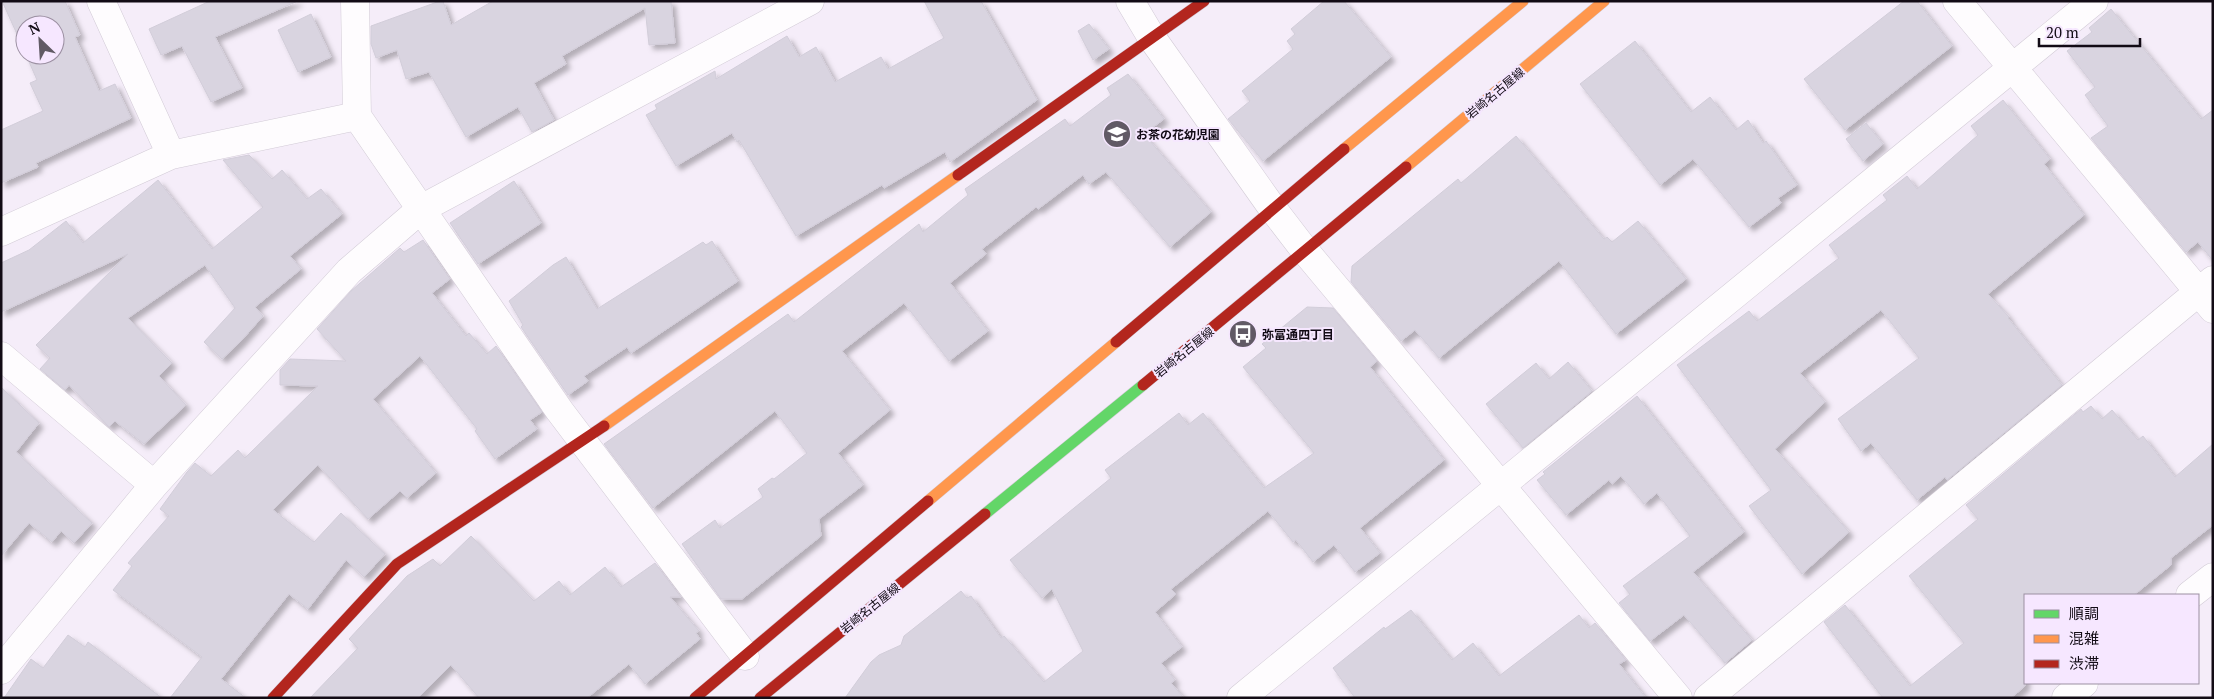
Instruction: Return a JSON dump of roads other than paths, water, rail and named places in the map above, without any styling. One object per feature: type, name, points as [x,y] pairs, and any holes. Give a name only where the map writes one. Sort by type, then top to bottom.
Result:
[{"type":"main road","points":[[273,698],[397,564],[582,440],[1204,1]]},
{"type":"main road","points":[[695,698],[1273,209],[1523,1]]},
{"type":"main road","name":"岩崎名古屋線","points":[[771,694],[1306,252],[1604,1]]},
{"type":"street","points":[[101,1],[171,155]]},
{"type":"street","points":[[355,1],[357,116],[559,410],[745,656]]},
{"type":"street","points":[[1,670],[154,485],[348,272],[421,209],[810,1]]},
{"type":"street","points":[[1130,1],[1152,38],[1273,209],[1306,252],[1678,698]]},
{"type":"street","points":[[1708,698],[2208,294],[2012,68],[1957,1]]},
{"type":"street","points":[[1241,698],[2094,1]]},
{"type":"street","points":[[1,232],[171,155],[357,116]]},
{"type":"street","points":[[1,356],[154,485]]},
{"type":"street","points":[[2191,594],[2213,577]]},
{"type":"street","points":[[2066,698],[2083,684]]},
{"type":"place","name":"お茶の花幼児園","points":[[1117,134]]},
{"type":"place","name":"弥富通四丁目","points":[[1243,334]]}]
